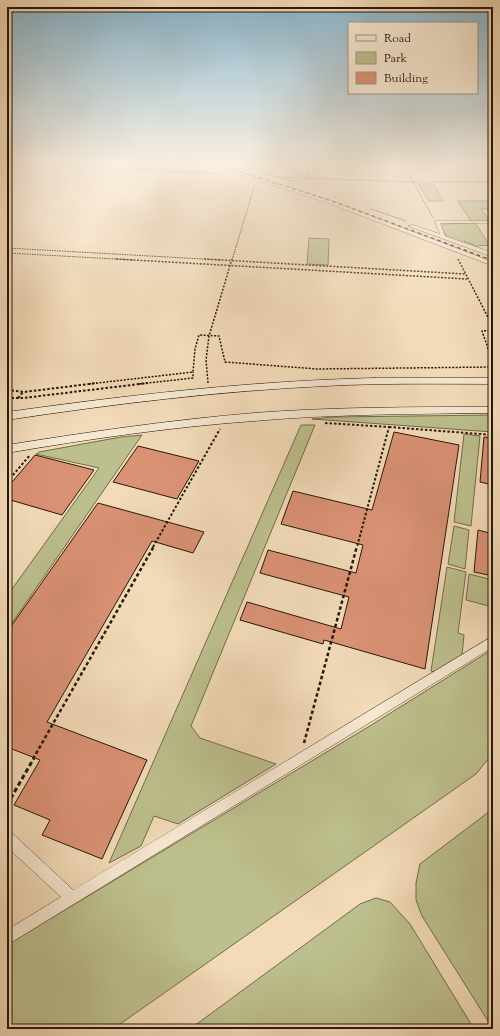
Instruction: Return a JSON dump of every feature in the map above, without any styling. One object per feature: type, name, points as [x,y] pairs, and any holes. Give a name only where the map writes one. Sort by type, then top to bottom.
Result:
[{"type":"street","points":[[360,213],[493,264]]},
{"type":"street","points":[[378,213],[493,255]]},
{"type":"street","points":[[443,236],[437,222],[493,222]]},
{"type":"street","points":[[7,416],[111,401],[209,390],[347,382],[493,381]]},
{"type":"street","points":[[7,449],[39,443],[220,420],[342,413],[493,410]]},
{"type":"street","points":[[7,938],[493,641]]},
{"type":"street","points":[[7,838],[72,898]]},
{"type":"path","points":[[209,390],[206,360],[209,336],[246,213]]},
{"type":"path","points":[[432,213],[437,222]]},
{"type":"path","points":[[7,248],[231,262],[465,274]]},
{"type":"path","points":[[453,249],[467,279],[493,327]]},
{"type":"path","points":[[7,253],[467,279]]},
{"type":"path","points":[[493,330],[482,331],[493,363]]},
{"type":"path","points":[[7,398],[193,378],[195,349],[199,335],[219,336],[225,362],[317,369],[493,367]]},
{"type":"path","points":[[7,390],[24,392],[193,372]]},
{"type":"path","points":[[18,398],[24,392]]},
{"type":"path","points":[[7,805],[221,428],[220,420]]},
{"type":"path","points":[[321,422],[493,436]]},
{"type":"path","points":[[299,760],[389,427]]},
{"type":"path","points":[[7,482],[39,443]]},
{"type":"green space","points":[[466,213],[484,213],[490,221],[471,221]]},
{"type":"green space","points":[[475,223],[489,244],[493,245],[476,246],[464,241],[465,243],[447,237],[441,226],[444,224]]},
{"type":"green space","points":[[309,238],[329,239],[328,265],[307,264]]},
{"type":"green space","points":[[493,415],[493,432],[312,419],[333,417]]},
{"type":"green space","points":[[301,425],[315,425],[191,726],[200,738],[276,764],[178,824],[154,816],[141,846],[109,863]]},
{"type":"green space","points":[[464,434],[480,436],[471,526],[454,522]]},
{"type":"green space","points":[[142,435],[7,630],[7,596],[99,468],[36,454],[39,452],[121,437]]},
{"type":"green space","points":[[454,526],[469,530],[465,569],[448,564]]},
{"type":"green space","points":[[447,567],[466,572],[458,633],[464,635],[462,655],[434,672],[431,671]]},
{"type":"green space","points":[[469,574],[493,580],[493,607],[466,600]]},
{"type":"green space","points":[[493,649],[493,753],[476,774],[113,1029],[7,1029],[7,945],[373,724]]},
{"type":"green space","points":[[490,811],[493,815],[493,1029],[422,916],[416,900],[416,883],[420,864]]},
{"type":"green space","points":[[376,898],[390,902],[410,924],[474,1029],[190,1029],[360,904]]},
{"type":"building","points":[[394,432],[459,445],[425,669],[324,640],[323,644],[240,620],[247,602],[341,629],[349,597],[260,573],[268,550],[356,573],[363,545],[281,524],[293,491],[372,510]]},
{"type":"building","points":[[484,437],[493,438],[493,485],[480,482]]},
{"type":"building","points":[[138,446],[199,461],[177,499],[113,482]]},
{"type":"building","points":[[35,455],[94,470],[62,515],[7,499],[7,488]]},
{"type":"building","points":[[98,503],[204,532],[193,553],[152,541],[47,722],[147,760],[102,859],[42,835],[50,820],[14,805],[40,760],[7,747],[7,632]]},
{"type":"building","points":[[478,530],[493,534],[493,576],[474,572]]},
{"type":"railway","points":[[366,213],[491,260]]},
{"type":"railway","points":[[488,259],[493,261]]}]
